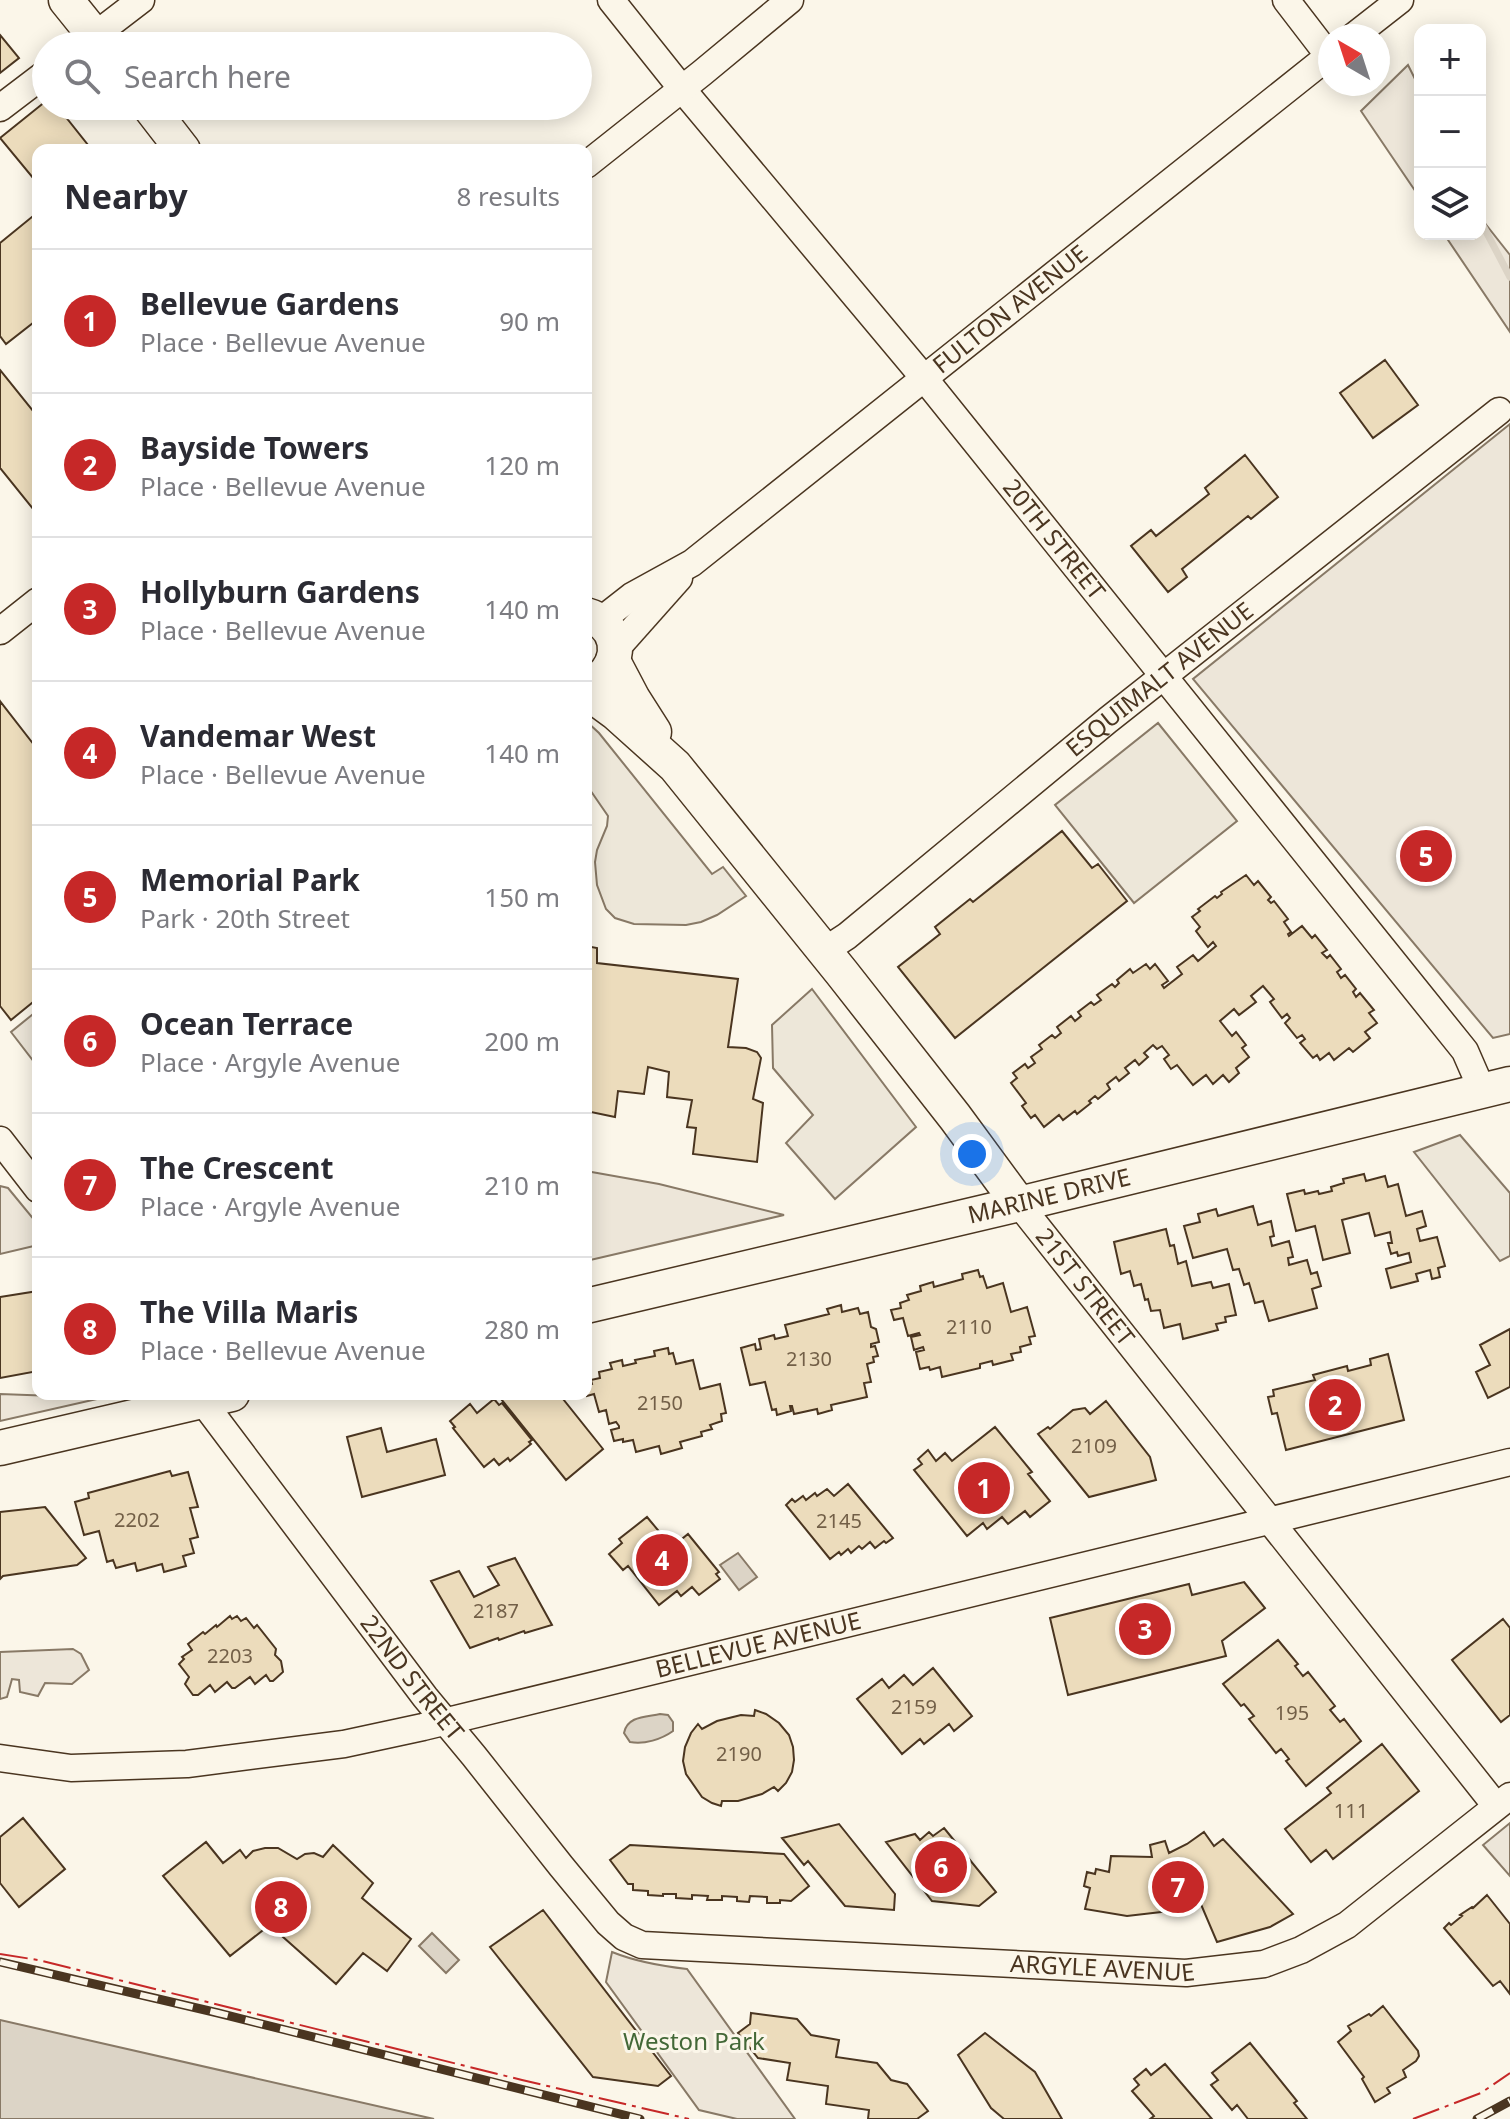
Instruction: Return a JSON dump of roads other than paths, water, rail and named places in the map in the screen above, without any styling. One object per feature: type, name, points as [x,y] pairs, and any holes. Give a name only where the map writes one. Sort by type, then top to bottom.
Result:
[{"type":"main road","points":[[66,0],[86,32]]},
{"type":"main road","points":[[160,120],[178,144]]},
{"type":"main road","points":[[592,682],[608,672],[604,637]]},
{"type":"main road","name":"21ST STREET","points":[[604,637],[633,699],[675,766],[947,1107],[1019,1204]]},
{"type":"main road","name":"21ST STREET","points":[[592,695],[675,766]]},
{"type":"main road","name":"MARINE DRIVE","points":[[592,1305],[1496,1087]]},
{"type":"main road","points":[[0,1448],[194,1400]]},
{"type":"street","points":[[105,32],[141,0]]},
{"type":"street","name":"20TH STREET","points":[[611,0],[924,378],[1496,1087]]},
{"type":"street","points":[[592,160],[790,0]]},
{"type":"street","points":[[1286,0],[1318,40]]},
{"type":"street","points":[[1369,24],[1400,0]]},
{"type":"street","name":"FULTON AVENUE","points":[[604,637],[692,563],[1318,65]]},
{"type":"street","points":[[0,108],[32,84]]},
{"type":"street","name":"ESQUIMALT AVENUE","points":[[824,951],[847,936],[1067,753],[1499,411]]},
{"type":"street","points":[[0,631],[32,606]]},
{"type":"street","points":[[0,1140],[32,1181]]},
{"type":"street","name":"21ST STREET","points":[[1019,1204],[1272,1521],[1503,1801]]},
{"type":"street","name":"22ND STREET","points":[[213,1400],[322,1562],[446,1722],[608,1923],[624,1937],[642,1945]]},
{"type":"street","name":"BELLEVUE AVENUE","points":[[0,1758],[71,1768],[187,1764],[344,1744],[446,1722],[1510,1462]]},
{"type":"street","name":"ARGYLE AVENUE","points":[[642,1945],[1186,1973],[1264,1964],[1301,1950],[1347,1925],[1503,1801]]},
{"type":"waterway","points":[[1486,231],[1510,277]]},
{"type":"railway","points":[[0,1962],[218,2013],[640,2119]]},
{"type":"railway","points":[[1477,2119],[1510,2101]]},
{"type":"place","name":"Memorial Park","points":[[1426,856]]},
{"type":"place","name":"Bayside Towers","points":[[1335,1405]]},
{"type":"place","name":"Bellevue Gardens","points":[[984,1488]]},
{"type":"place","name":"Vandemar West","points":[[662,1560]]},
{"type":"place","name":"Hollyburn Gardens","points":[[1145,1629]]},
{"type":"place","name":"Ocean Terrace","points":[[941,1867]]},
{"type":"place","name":"The Crescent","points":[[1178,1887]]},
{"type":"place","name":"The Villa Maris","points":[[281,1907]]},
{"type":"park label","name":"Weston Park","points":[[694,2042]]}]
